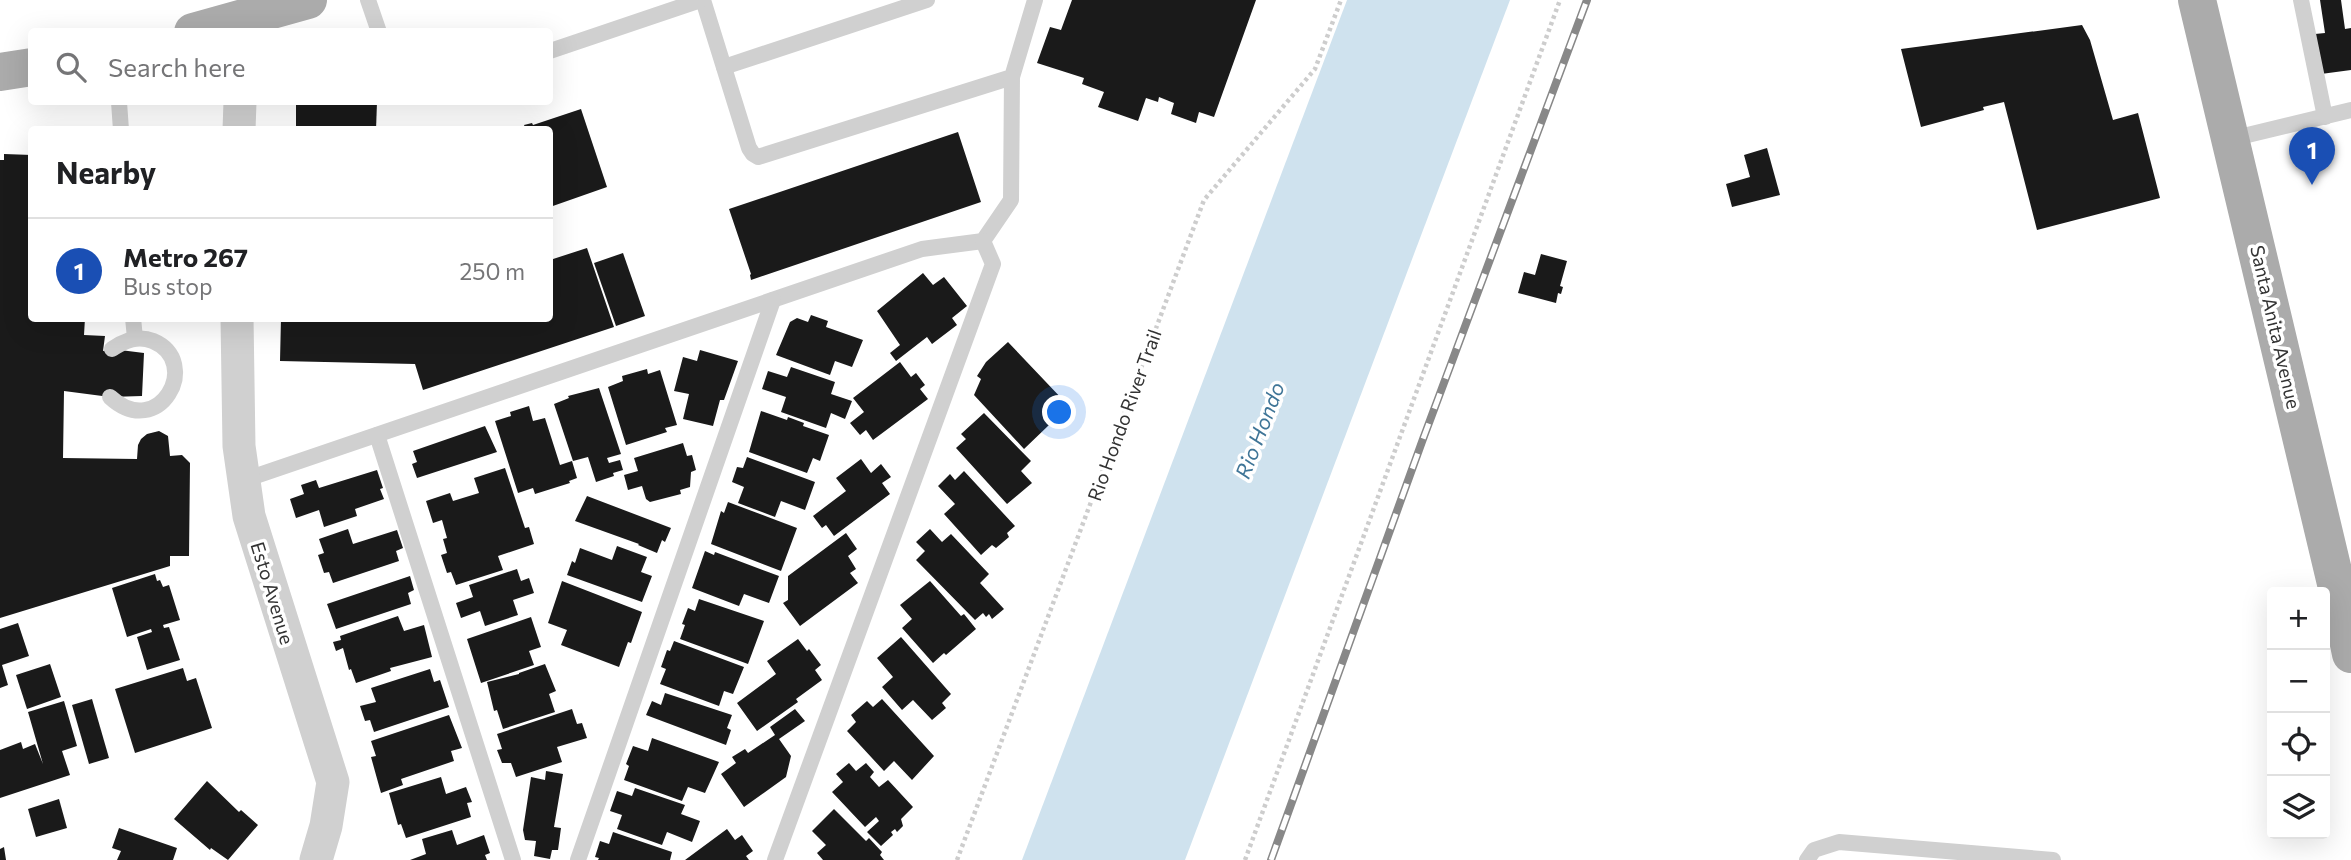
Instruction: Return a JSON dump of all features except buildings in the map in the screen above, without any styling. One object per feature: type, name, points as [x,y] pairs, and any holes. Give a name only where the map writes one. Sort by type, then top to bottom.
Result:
[{"type":"main road","points":[[222,28],[243,25],[308,0]]},
{"type":"main road","name":"Santa Anita Avenue","points":[[2197,0],[2351,654]]},
{"type":"main road","points":[[0,72],[28,68]]},
{"type":"street","points":[[239,126],[240,105]]},
{"type":"street","name":"Esto Avenue","points":[[237,322],[239,446],[249,516],[332,782],[326,826],[316,860]]},
{"type":"lane","points":[[368,0],[378,28]]},
{"type":"lane","points":[[553,50],[702,0],[749,148],[758,157],[1012,77]]},
{"type":"lane","points":[[724,67],[927,0]]},
{"type":"lane","points":[[244,480],[922,249],[983,241],[1011,200],[1012,77],[1035,0]]},
{"type":"lane","points":[[2301,0],[2325,117]]},
{"type":"lane","points":[[119,105],[121,126]]},
{"type":"lane","points":[[2231,139],[2351,110]]},
{"type":"lane","points":[[775,860],[993,264],[983,241]]},
{"type":"lane","points":[[578,860],[773,299]]},
{"type":"lane","points":[[133,322],[135,338]]},
{"type":"lane","points":[[110,397],[131,410],[144,411],[156,407],[166,399],[175,376],[174,363],[168,352],[159,344],[135,338],[112,349]]},
{"type":"lane","points":[[377,435],[513,860]]},
{"type":"lane","points":[[1807,860],[1814,850],[1839,842],[2053,860]]},
{"type":"path","name":"Rio Hondo River Trail","points":[[957,860],[1204,200],[1315,69],[1341,0]]},
{"type":"path","points":[[1245,860],[1560,0]]},
{"type":"water","name":"Rio Hondo","points":[[1347,0],[1510,0],[1185,860],[1022,860]]},
{"type":"railway","points":[[1271,860],[1423,439],[1587,0]]},
{"type":"place","name":"Metro 267","points":[[2312,185]]}]
